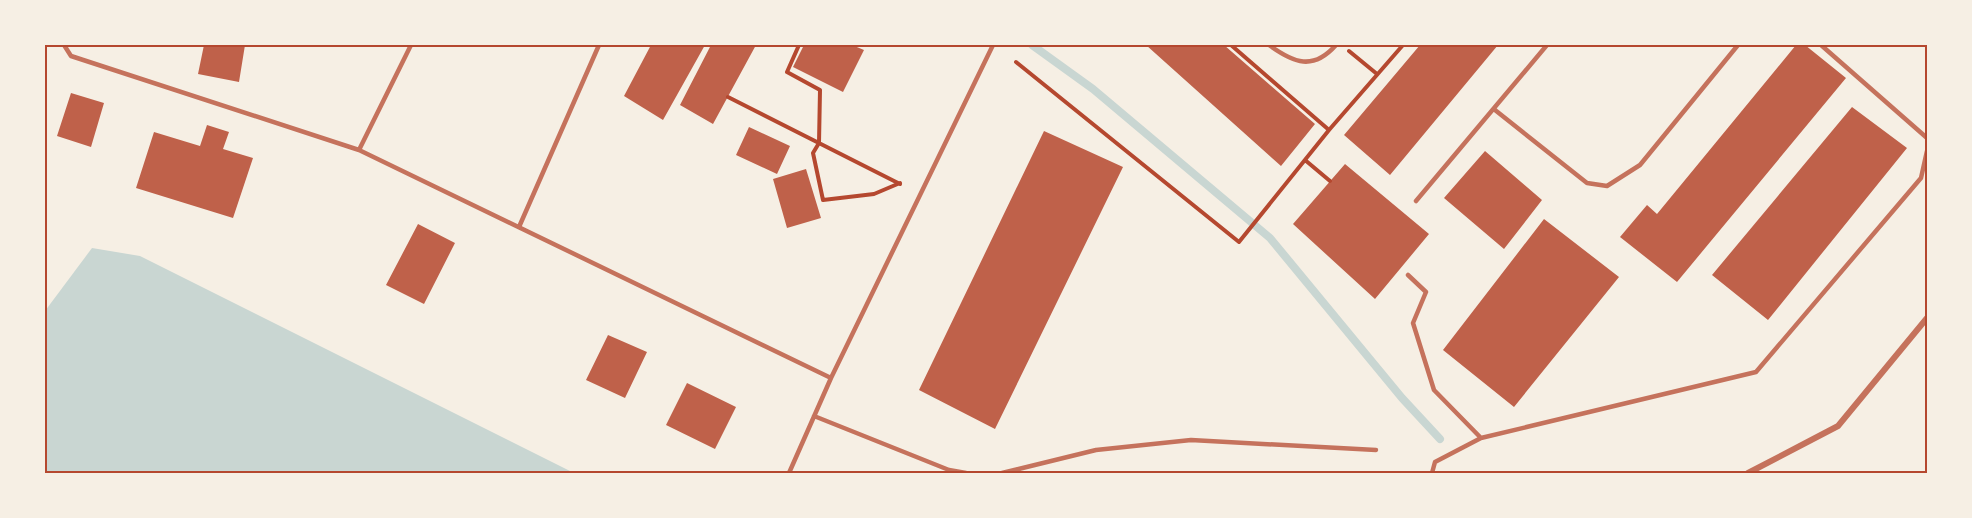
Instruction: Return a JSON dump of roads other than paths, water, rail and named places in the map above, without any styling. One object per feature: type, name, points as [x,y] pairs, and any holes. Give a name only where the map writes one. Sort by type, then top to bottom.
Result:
[{"type":"street","points":[[1748,473],[1838,426],[1927,318]]},
{"type":"lane","points":[[64,45],[71,56],[359,150],[831,378]]},
{"type":"lane","points":[[359,150],[411,45]]},
{"type":"lane","points":[[519,227],[599,45]]},
{"type":"lane","points":[[789,473],[831,378],[993,45]]},
{"type":"lane","points":[[1269,45],[1287,58],[1306,63],[1328,54],[1336,45]]},
{"type":"lane","points":[[1416,201],[1495,110],[1547,45]]},
{"type":"lane","points":[[1495,110],[1587,183],[1607,186],[1640,165],[1738,45]]},
{"type":"lane","points":[[1821,45],[1927,138]]},
{"type":"lane","points":[[1432,473],[1435,462],[1481,438],[1756,372],[1921,178],[1927,152]]},
{"type":"lane","points":[[1408,274],[1426,292],[1413,323],[1434,390],[1481,438]]},
{"type":"lane","points":[[814,416],[949,470],[966,473]]},
{"type":"lane","points":[[1002,473],[1096,450],[1191,440],[1376,450]]},
{"type":"waterway","points":[[1032,45],[1093,89],[1270,238],[1402,398],[1440,439]]}]
